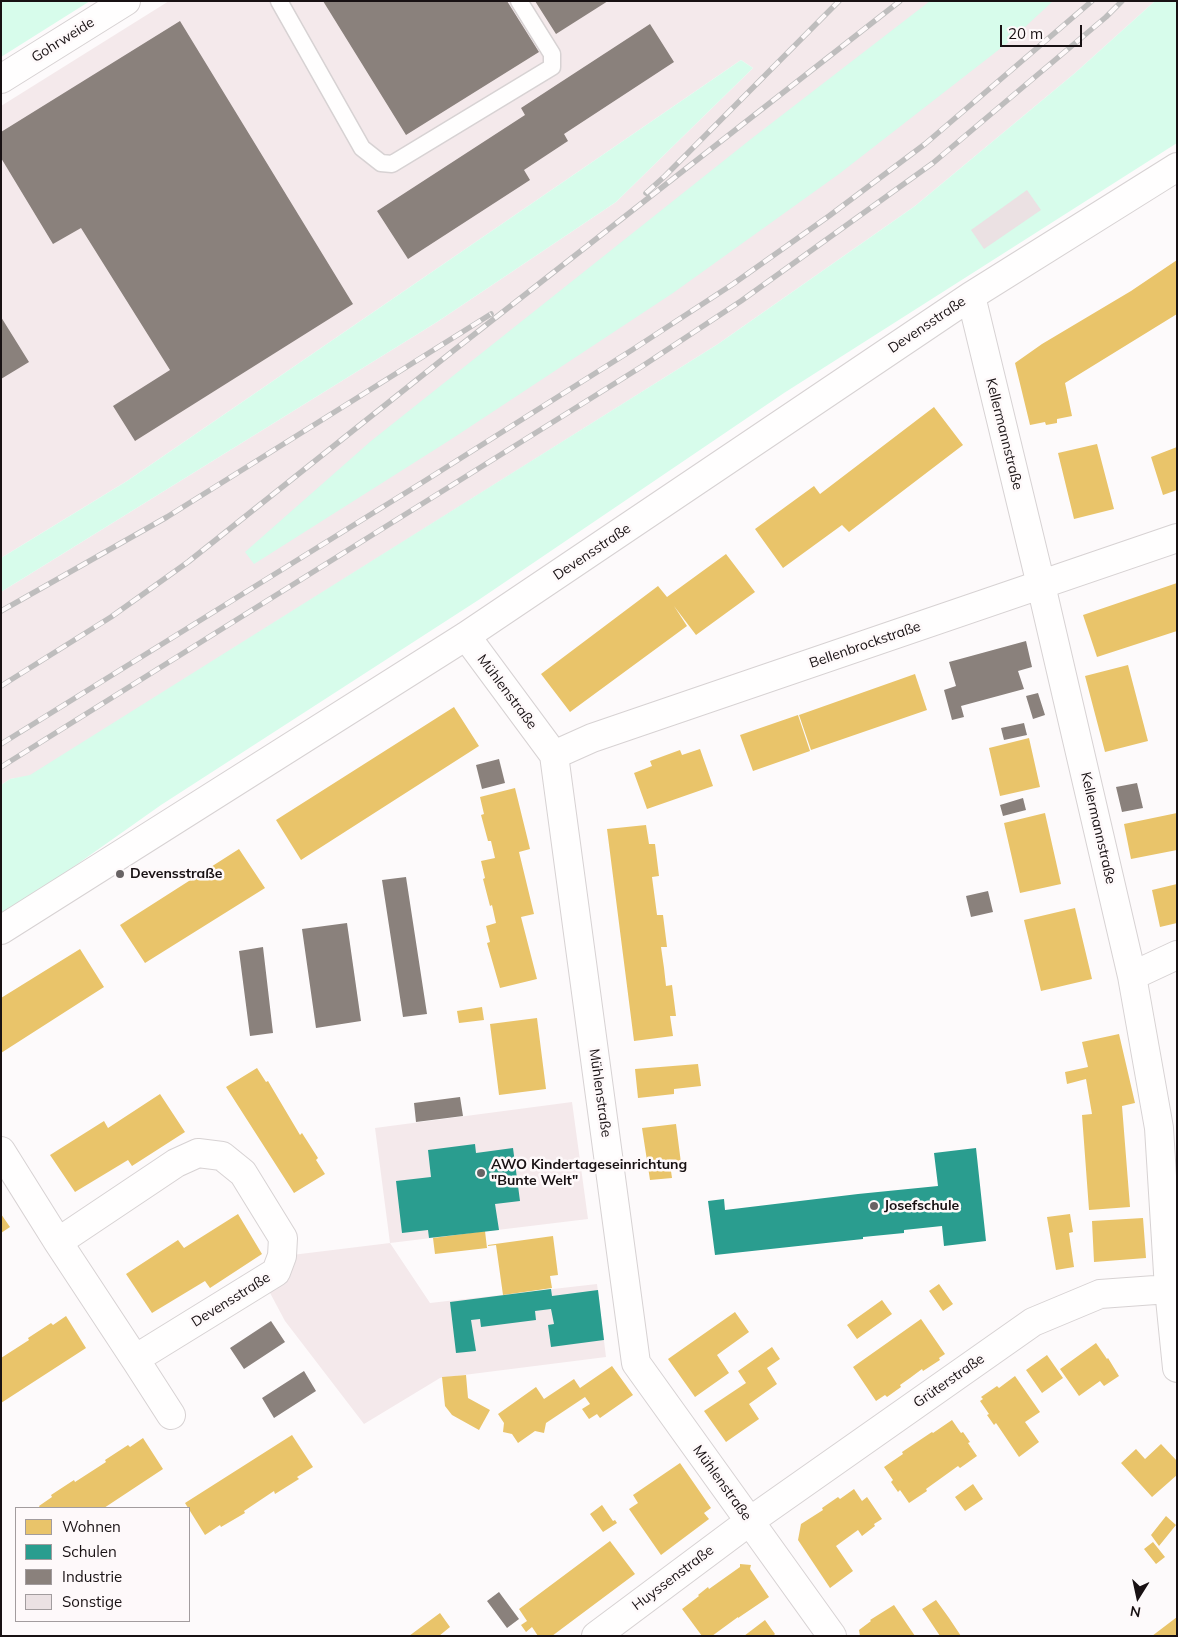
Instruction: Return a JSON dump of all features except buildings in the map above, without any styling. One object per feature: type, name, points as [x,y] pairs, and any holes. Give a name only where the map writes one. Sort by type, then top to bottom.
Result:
[{"type":"street","name":"Gohrweide","points":[[1,78],[126,1]]},
{"type":"street","name":"Devensstraße","points":[[1,930],[466,636],[971,296],[1177,166]]},
{"type":"street","name":"Kellermannstraße","points":[[971,296],[1041,584],[1132,976],[1159,1128],[1169,1289],[1177,1368]]},
{"type":"street","name":"Bellenbrockstraße","points":[[554,755],[592,738],[1177,538]]},
{"type":"street","name":"Mühlenstraße","points":[[466,636],[554,755],[636,1363],[832,1636]]},
{"type":"street","points":[[1132,976],[1177,955]]},
{"type":"street","points":[[1,1151],[171,1415]]},
{"type":"street","name":"Devensstraße","points":[[58,1242],[176,1163],[198,1153],[222,1156],[243,1173],[283,1238],[282,1256],[276,1272],[135,1359]]},
{"type":"street","name":"Grüterstraße","points":[[750,1521],[1033,1322],[1100,1294],[1169,1289]]},
{"type":"street","name":"Huyssenstraße","points":[[596,1636],[750,1521]]},
{"type":"lane","points":[[279,1],[362,148],[381,163],[392,164],[552,67],[552,54],[519,1]]},
{"type":"shaded area","points":[[169,1],[1155,1],[1075,73],[915,206],[718,344],[30,776],[10,779],[1,785],[1,592],[437,322],[616,202],[753,68],[741,60],[127,481],[1,558],[1,106]]},
{"type":"shaded area","name":"AWO Kindertageseinrichtung \"Bunte Welt\"","points":[[572,1102],[588,1219],[390,1243],[375,1128]]},
{"type":"shaded area","points":[[390,1243],[430,1303],[597,1284],[606,1357],[440,1378],[364,1424],[285,1321],[269,1291],[292,1255]]},
{"type":"green space","points":[[1,1],[90,1],[1,57]]},
{"type":"green space","points":[[930,1],[1053,1],[1010,41],[839,174],[673,293],[450,440],[254,564],[245,552],[371,441],[751,139]]},
{"type":"green space","points":[[1155,1],[1177,1],[1177,143],[784,393],[480,599],[161,805],[1,918],[1,785],[10,779],[30,775],[718,344],[915,206],[1075,73]]},
{"type":"green space","points":[[741,60],[753,68],[616,202],[437,322],[1,592],[1,558],[127,481]]},
{"type":"railway","points":[[646,193],[839,1]]},
{"type":"railway","points":[[1,686],[111,617],[188,562],[453,351],[900,1]]},
{"type":"railway","points":[[1,744],[423,482],[733,284],[829,216],[925,144],[1092,1]]},
{"type":"railway","points":[[1,767],[641,367],[741,301],[933,163],[1106,17],[1122,1]]},
{"type":"railway","points":[[1,611],[167,517],[491,314]]},
{"type":"place","name":"Devensstraße","points":[[120,874]]},
{"type":"place","name":"AWO Kindertageseinrichtung \"Bunte Welt\"","points":[[481,1173]]},
{"type":"place","name":"Josefschule","points":[[874,1206]]}]
